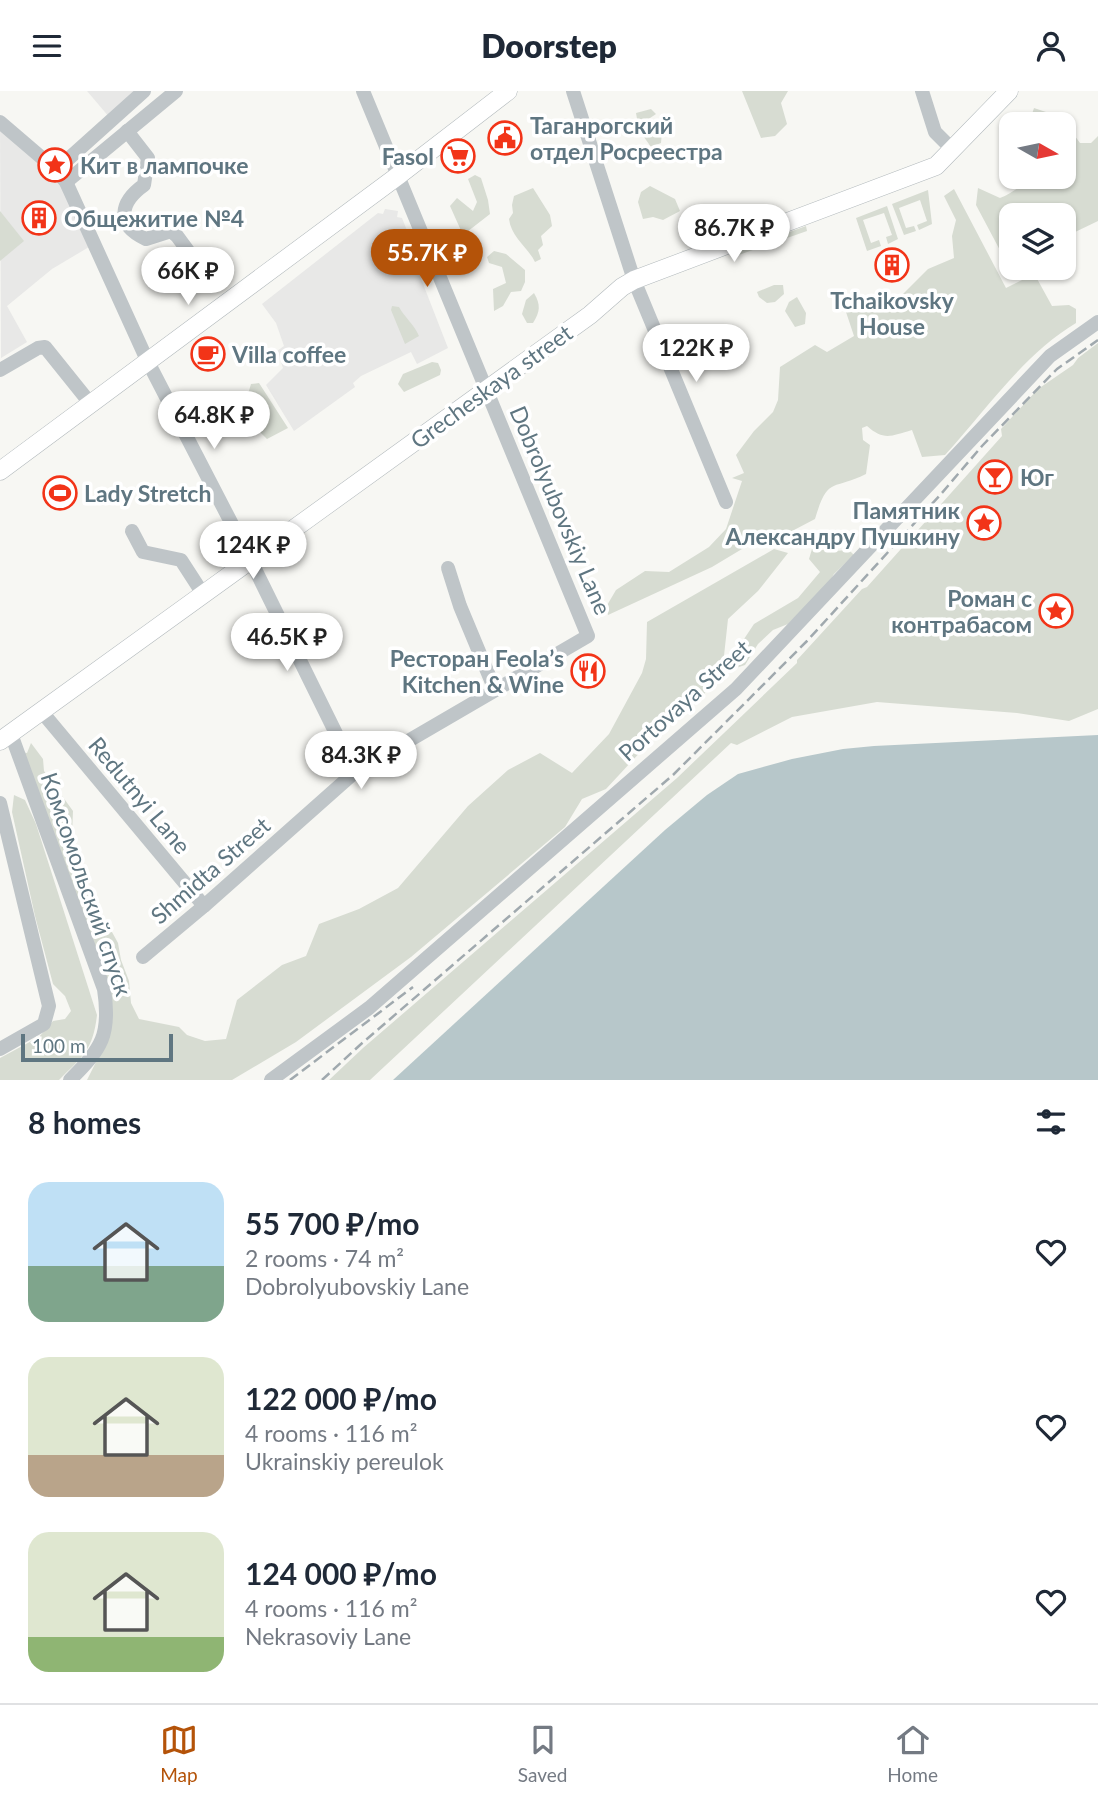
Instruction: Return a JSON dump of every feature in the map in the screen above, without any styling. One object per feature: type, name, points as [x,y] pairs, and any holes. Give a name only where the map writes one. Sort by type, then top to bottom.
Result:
[{"type":"main road","points":[[0,471],[400,175],[508,91]]},
{"type":"main road","name":"Grecheskaya street","points":[[6,738],[250,559],[590,316],[622,287],[634,280],[928,170],[944,160],[1009,91]]},
{"type":"street","points":[[56,170],[144,91]]},
{"type":"street","points":[[66,182],[176,91]]},
{"type":"street","name":"Dobrolyubovskiy Lane","points":[[363,91],[400,175],[588,636]]},
{"type":"street","points":[[573,91],[634,280],[726,502]]},
{"type":"street","points":[[922,91],[935,132],[953,150]]},
{"type":"street","points":[[0,122],[56,170],[66,182],[147,360],[250,559],[355,772]]},
{"type":"street","points":[[127,131],[148,158],[148,173],[144,185],[124,205],[123,213],[127,222],[135,234],[146,239],[171,231],[191,255]]},
{"type":"street","name":"Portovaya Street","points":[[271,1080],[369,1008],[736,689],[1050,356],[1098,322]]},
{"type":"street","points":[[2,368],[38,348],[45,347],[90,403]]},
{"type":"street","points":[[132,531],[144,552],[181,560],[203,594]]},
{"type":"street","points":[[449,568],[460,606],[495,691]]},
{"type":"street","name":"Shmidta Street","points":[[142,957],[204,906],[355,772],[588,636]]},
{"type":"street","name":"Redutnyi Lane","points":[[42,712],[204,906]]},
{"type":"street","name":"Комсомольский спуск","points":[[6,738],[104,989],[107,1012],[104,1034],[97,1053],[70,1080]]},
{"type":"street","points":[[0,803],[49,1006],[44,1024],[0,1049]]},
{"type":"shaded area","points":[[87,91],[139,91],[110,118]]},
{"type":"shaded area","points":[[742,91],[788,91],[781,103],[787,124],[775,136],[761,138]]},
{"type":"shaded area","points":[[651,109],[656,114],[647,120],[652,131],[662,131],[661,143],[651,147],[639,130],[636,113]]},
{"type":"shaded area","points":[[0,123],[56,170],[94,244],[52,269],[7,306],[27,342],[1,358]]},
{"type":"shaded area","points":[[1098,136],[1098,221],[1076,232],[1076,203],[999,203],[999,248],[976,205],[978,188],[1000,198],[1016,189],[1076,189],[1076,138],[1080,143],[1091,143]]},
{"type":"shaded area","points":[[475,175],[481,178],[490,214],[463,235],[450,206],[457,198],[473,211],[477,202],[468,179]]},
{"type":"shaded area","points":[[650,186],[675,199],[680,211],[663,220],[653,217],[643,219],[638,202],[641,192]]},
{"type":"shaded area","points":[[533,188],[550,215],[552,226],[541,236],[543,245],[538,250],[541,259],[535,262],[516,236],[509,219],[513,213],[514,196]]},
{"type":"shaded area","points":[[954,189],[999,275],[999,280],[1002,280],[1006,288],[1022,280],[1038,280],[1052,306],[1069,305],[1076,309],[1076,323],[1039,350],[945,455],[922,457],[912,430],[888,436],[878,434],[867,426],[862,428],[863,440],[870,445],[866,474],[828,490],[815,519],[794,530],[793,540],[752,543],[712,567],[608,615],[606,607],[616,590],[645,571],[669,572],[709,547],[726,529],[742,481],[732,478],[744,473],[736,455],[773,412],[778,400],[780,367],[815,345],[827,352],[854,336],[846,312],[852,310],[850,306],[855,304],[860,311],[902,295],[928,269],[954,258],[952,236],[956,220],[944,196]]},
{"type":"shaded area","points":[[928,190],[932,224],[919,230],[917,225],[927,221],[920,200],[899,208],[906,228],[914,226],[916,231],[904,235],[892,204]]},
{"type":"shaded area","points":[[887,206],[898,239],[888,244],[886,237],[892,235],[884,213],[863,220],[871,243],[879,240],[881,246],[867,251],[856,218]]},
{"type":"shaded area","points":[[385,209],[398,211],[397,217],[402,218],[422,268],[418,271],[448,348],[417,364],[411,352],[361,376],[353,383],[355,387],[294,431],[266,385],[283,368],[277,351],[284,346],[276,323],[262,304],[378,213],[383,214]]},
{"type":"shaded area","points":[[0,211],[24,241],[0,261]]},
{"type":"shaded area","points":[[806,226],[807,231],[733,257],[732,253]]},
{"type":"shaded area","points":[[494,251],[506,254],[525,270],[525,282],[521,291],[511,292],[503,306],[494,311],[493,289],[506,283],[502,267],[489,263],[487,257]]},
{"type":"shaded area","points":[[774,285],[783,285],[784,294],[775,302],[767,303],[757,292]]},
{"type":"shaded area","points":[[534,293],[539,305],[538,312],[533,323],[527,323],[522,314],[526,300]]},
{"type":"shaded area","points":[[797,297],[806,313],[805,324],[795,327],[785,311],[789,302]]},
{"type":"shaded area","points":[[392,306],[399,307],[419,336],[405,344],[391,310]]},
{"type":"shaded area","points":[[1098,343],[1098,709],[1069,721],[1017,713],[877,702],[792,717],[737,745],[731,743],[370,1080],[329,1080],[677,778],[797,663],[1002,436],[1001,429],[1038,389],[1073,365]]},
{"type":"shaded area","points":[[432,362],[438,363],[440,375],[404,392],[398,384],[403,374]]},
{"type":"shaded area","points":[[259,383],[288,428],[267,439],[258,430],[254,415],[259,405],[248,394],[251,384]]},
{"type":"shaded area","points":[[774,549],[788,553],[758,591],[728,619],[723,665],[699,702],[671,719],[606,789],[582,799],[565,827],[411,957],[296,1042],[232,1080],[87,1080],[106,1042],[107,1012],[16,751],[27,753],[31,743],[43,759],[44,771],[73,811],[72,835],[89,890],[118,943],[129,981],[131,1003],[139,1019],[179,1027],[187,1035],[205,1041],[226,1039],[237,1000],[282,965],[306,956],[319,924],[359,909],[398,888],[468,806],[508,770],[540,753],[572,773],[609,734],[642,673],[646,659],[647,622]]},
{"type":"shaded area","points":[[812,549],[849,550],[854,555],[834,574],[825,589],[788,624],[773,630],[758,644],[745,665],[736,668],[730,660],[754,624],[798,598],[820,572],[809,559]]},
{"type":"shaded area","points":[[1098,735],[1098,1080],[393,1080],[665,830],[707,795],[738,774],[843,749]]},
{"type":"shaded area","points":[[14,795],[25,800],[36,824],[97,1015],[93,1037],[86,1052],[59,1080],[0,1080],[0,1058],[39,1037],[53,1021],[65,1019],[71,1011],[65,996],[53,984],[35,916],[12,812]]},
{"type":"railway","points":[[322,1080],[673,775],[807,641],[982,446],[1057,369],[1098,340]]},
{"type":"railway","points":[[290,1080],[413,987]]},
{"type":"place","name":"Таганрогский отдел Росреестра","points":[[505,138]]},
{"type":"place","name":"Fasol","points":[[458,156]]},
{"type":"place","name":"Кит в лампочке","points":[[55,165]]},
{"type":"place","name":"Общежитие №4","points":[[39,218]]},
{"type":"place","name":"Tchaikovsky House","points":[[892,265]]},
{"type":"place","name":"Villa coffee","points":[[208,354]]},
{"type":"place","name":"Юг","points":[[995,477]]},
{"type":"place","name":"Lady Stretch","points":[[60,493]]},
{"type":"place","name":"Памятник Александру Пушкину","points":[[984,523]]},
{"type":"place","name":"Роман с контрабасом","points":[[1056,611]]},
{"type":"place","name":"Ресторан Feola’s Kitchen & Wine","points":[[588,671]]}]
